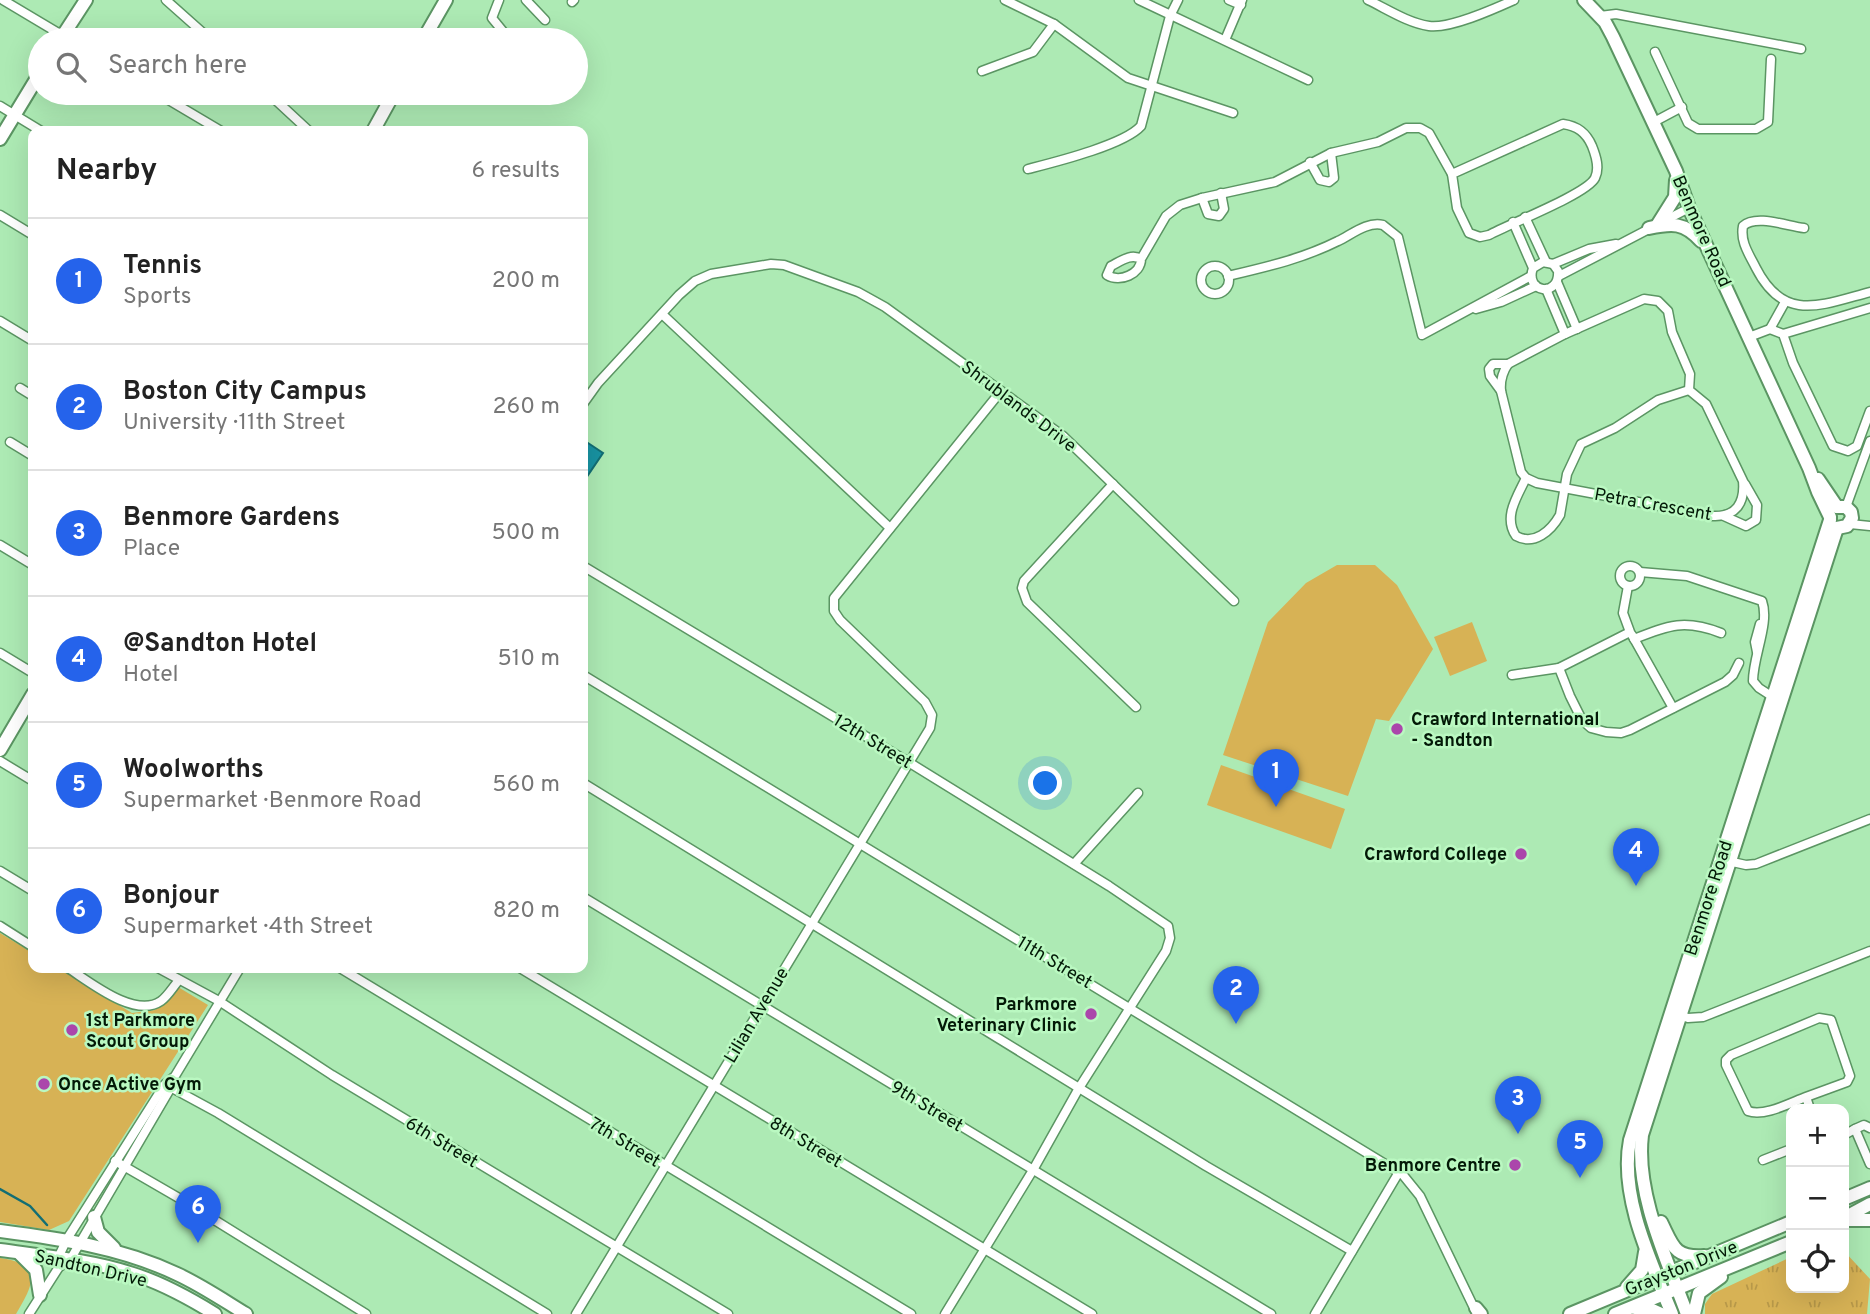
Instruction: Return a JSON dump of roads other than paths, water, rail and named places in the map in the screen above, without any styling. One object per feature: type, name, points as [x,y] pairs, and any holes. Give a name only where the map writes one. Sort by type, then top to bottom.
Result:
[{"type":"street","points":[[4,0],[47,28]]},
{"type":"street","points":[[70,28],[86,0]]},
{"type":"street","points":[[166,0],[198,28]]},
{"type":"street","points":[[430,28],[446,0]]},
{"type":"street","points":[[499,0],[492,18],[500,28]]},
{"type":"street","points":[[526,0],[545,20]]},
{"type":"street","points":[[1005,0],[1054,24],[1124,76],[1233,113]]},
{"type":"street","points":[[1139,0],[1308,80]]},
{"type":"street","points":[[1028,169],[1136,132],[1144,122],[1170,16],[1178,0]]},
{"type":"street","points":[[1225,40],[1242,3],[1229,0]]},
{"type":"street","points":[[1368,0],[1386,4],[1418,24],[1434,26],[1457,21],[1514,0]]},
{"type":"street","name":"Benmore Road","points":[[1584,0],[1600,16],[1613,37],[1810,468],[1840,517],[1777,699],[1675,1014],[1634,1123],[1627,1154],[1629,1184],[1644,1242],[1672,1314]]},
{"type":"street","points":[[1600,16],[1616,14],[1801,49]]},
{"type":"street","points":[[982,71],[1033,52],[1054,24]]},
{"type":"street","points":[[1655,52],[1688,123],[1694,128],[1761,128],[1770,120],[1771,60]]},
{"type":"street","points":[[0,139],[28,94]]},
{"type":"street","points":[[177,105],[213,126]]},
{"type":"street","points":[[281,105],[304,126]]},
{"type":"street","points":[[376,126],[387,105]]},
{"type":"street","points":[[0,106],[32,126]]},
{"type":"street","points":[[1652,123],[1682,107]]},
{"type":"street","points":[[1141,258],[1170,211],[1202,198],[1275,182],[1331,153],[1378,142],[1406,128],[1420,128],[1433,138],[1452,174],[1457,208],[1469,233],[1480,237],[1582,191],[1593,182],[1598,165],[1592,144],[1579,129],[1563,124],[1452,174]]},
{"type":"street","points":[[1310,162],[1320,180],[1329,182],[1335,174],[1331,153]]},
{"type":"street","points":[[1654,226],[1675,197],[1676,171]]},
{"type":"street","points":[[1202,198],[1208,214],[1219,216],[1224,209],[1221,193]]},
{"type":"street","points":[[1228,276],[1300,258],[1367,226],[1383,225],[1398,237],[1422,335],[1532,272],[1539,263],[1550,263],[1589,249],[1617,244],[1689,208]]},
{"type":"street","points":[[0,215],[28,232]]},
{"type":"street","points":[[1525,217],[1558,279],[1577,329]]},
{"type":"street","points":[[1804,228],[1759,221],[1749,221],[1742,226],[1744,244],[1765,286],[1785,302],[1800,305],[1827,304],[1870,292]]},
{"type":"street","points":[[1513,222],[1536,286]]},
{"type":"street","points":[[1654,226],[1685,227],[1708,248]]},
{"type":"street","points":[[1546,289],[1558,279],[1607,253],[1617,244]]},
{"type":"street","name":"Shrublands Drive","points":[[662,314],[688,286],[702,277],[771,264],[803,271],[873,299],[1052,427],[1234,601]]},
{"type":"street","points":[[1469,310],[1501,302],[1536,286],[1546,289],[1566,334]]},
{"type":"street","points":[[1501,391],[1490,376],[1489,369],[1493,364],[1508,364],[1644,299],[1658,301],[1668,311],[1672,332],[1690,374],[1689,390]]},
{"type":"street","points":[[1749,337],[1770,329],[1785,302]]},
{"type":"street","points":[[1770,329],[1783,334],[1870,308]]},
{"type":"street","points":[[588,396],[662,314],[890,528],[1001,391]]},
{"type":"street","points":[[0,321],[28,338]]},
{"type":"street","points":[[1783,334],[1793,363],[1833,446],[1848,451],[1857,446],[1870,411]]},
{"type":"street","points":[[1508,364],[1501,379],[1501,391],[1519,463],[1526,478],[1510,518],[1513,531],[1521,539],[1536,539],[1556,523],[1570,464],[1581,444],[1615,428],[1658,400],[1689,390]]},
{"type":"street","points":[[20,388],[28,393]]},
{"type":"street","points":[[588,388],[591,391]]},
{"type":"street","points":[[1689,390],[1706,404],[1757,505],[1756,520],[1746,526],[1724,516]]},
{"type":"street","points":[[1868,525],[1840,517],[1870,441]]},
{"type":"street","points":[[10,442],[28,453]]},
{"type":"street","name":"Petra Crescent","points":[[1526,478],[1564,488],[1713,516],[1733,513],[1740,505],[1744,495],[1743,481]]},
{"type":"street","points":[[1113,484],[1024,580],[1022,589],[1027,602],[1136,708]]},
{"type":"street","name":"Lilian Avenue","points":[[576,1314],[930,728],[932,715],[925,702],[840,620],[834,611],[833,601],[838,589],[890,528]]},
{"type":"street","points":[[0,545],[28,562]]},
{"type":"street","points":[[1628,586],[1620,580],[1621,570],[1626,566],[1633,566],[1640,572],[1686,576],[1758,597],[1764,604],[1755,642],[1757,652],[1754,681],[1759,688],[1777,699]]},
{"type":"street","name":"12th Street","points":[[588,569],[910,763],[1161,920],[1169,929],[1168,946],[1129,1007]]},
{"type":"street","points":[[1628,586],[1638,582],[1640,572]]},
{"type":"street","points":[[1628,586],[1623,613],[1632,636],[1673,708]]},
{"type":"street","points":[[1512,676],[1559,668],[1632,636],[1667,626],[1698,625],[1721,633]]},
{"type":"street","points":[[0,653],[28,670]]},
{"type":"street","points":[[1559,668],[1582,720],[1591,728],[1621,733],[1725,682],[1733,675],[1739,663]]},
{"type":"street","name":"11th Street","points":[[588,678],[1399,1171],[1420,1196],[1477,1311]]},
{"type":"street","points":[[0,750],[28,702]]},
{"type":"street","points":[[0,761],[28,778]]},
{"type":"street","points":[[588,786],[1206,1166],[1352,1251]]},
{"type":"street","points":[[1074,864],[1138,793]]},
{"type":"street","points":[[1725,860],[1746,865],[1756,864],[1870,819]]},
{"type":"street","points":[[0,871],[28,888]]},
{"type":"street","name":"9th Street","points":[[588,900],[1271,1314]]},
{"type":"street","points":[[0,926],[28,944]]},
{"type":"street","points":[[1675,1014],[1688,1018],[1703,1017],[1870,951]]},
{"type":"street","points":[[76,973],[117,998],[139,1007],[160,1002],[179,980]]},
{"type":"street","name":"6th Street","points":[[167,973],[219,1001],[331,1075],[728,1314]]},
{"type":"street","points":[[74,1241],[94,1217],[172,1088],[175,1076],[237,973]]},
{"type":"street","name":"7th Street","points":[[348,973],[911,1314]]},
{"type":"street","name":"8th Street","points":[[528,973],[1092,1314]]},
{"type":"street","points":[[946,1314],[1129,1007]]},
{"type":"street","name":"Benmore Road","points":[[1675,1014],[1642,1135],[1640,1160],[1644,1187],[1687,1314]]},
{"type":"street","points":[[1819,1018],[1827,1018],[1831,1020],[1850,1079],[1806,1097],[1752,1113],[1748,1111],[1726,1060],[1731,1055],[1819,1018]]},
{"type":"street","points":[[29,1314],[74,1241],[115,1161],[165,1084],[175,1076]]},
{"type":"street","points":[[172,1088],[547,1314]]},
{"type":"street","points":[[1806,1097],[1808,1104]]},
{"type":"street","points":[[1849,1132],[1864,1125],[1870,1128]]},
{"type":"street","points":[[1855,1129],[1870,1164]]},
{"type":"street","points":[[1763,1160],[1786,1151]]},
{"type":"street","points":[[115,1161],[366,1314]]},
{"type":"street","points":[[1315,1314],[1399,1171]]},
{"type":"street","points":[[1644,1187],[1676,1251],[1692,1257],[1712,1256]]},
{"type":"street","points":[[1849,1197],[1870,1188]]},
{"type":"street","points":[[1849,1216],[1870,1204]]},
{"type":"street","points":[[94,1217],[98,1232],[117,1251]]},
{"type":"street","points":[[1849,1219],[1870,1220]]},
{"type":"street","name":"Grayston Drive","points":[[1570,1314],[1786,1224]]},
{"type":"street","name":"Sandton Drive","points":[[0,1231],[74,1241],[117,1251],[179,1275],[246,1314]]},
{"type":"street","points":[[1622,1292],[1643,1268],[1644,1242]]},
{"type":"street","name":"Grayston Drive","points":[[1620,1312],[1786,1244]]},
{"type":"street","name":"Sandton Drive","points":[[0,1250],[140,1276],[176,1291],[215,1314]]},
{"type":"street","points":[[17,1252],[36,1270],[40,1295]]},
{"type":"street","points":[[1694,1314],[1696,1298],[1705,1287],[1771,1252]]},
{"type":"street","points":[[1620,1312],[1646,1308],[1661,1314]]},
{"type":"water","points":[[588,443],[603,453],[588,475]]},
{"type":"waterway","points":[[0,1189],[30,1206],[47,1225]]},
{"type":"place","name":"Crawford International - Sandton","points":[[1397,729]]},
{"type":"place","name":"Tennis","points":[[1276,807]]},
{"type":"place","name":"Crawford College","points":[[1521,854]]},
{"type":"place","name":"@Sandton Hotel","points":[[1636,886]]},
{"type":"place","name":"Parkmore Veterinary Clinic","points":[[1091,1014]]},
{"type":"place","name":"Boston City Campus","points":[[1236,1024]]},
{"type":"place","name":"1st Parkmore Scout Group","points":[[72,1030]]},
{"type":"place","name":"Once Active Gym","points":[[44,1084]]},
{"type":"place","name":"Benmore Gardens","points":[[1518,1134]]},
{"type":"place","name":"Benmore Centre","points":[[1515,1165]]},
{"type":"place","name":"Woolworths","points":[[1580,1178]]},
{"type":"place","name":"Bonjour","points":[[198,1243]]}]
